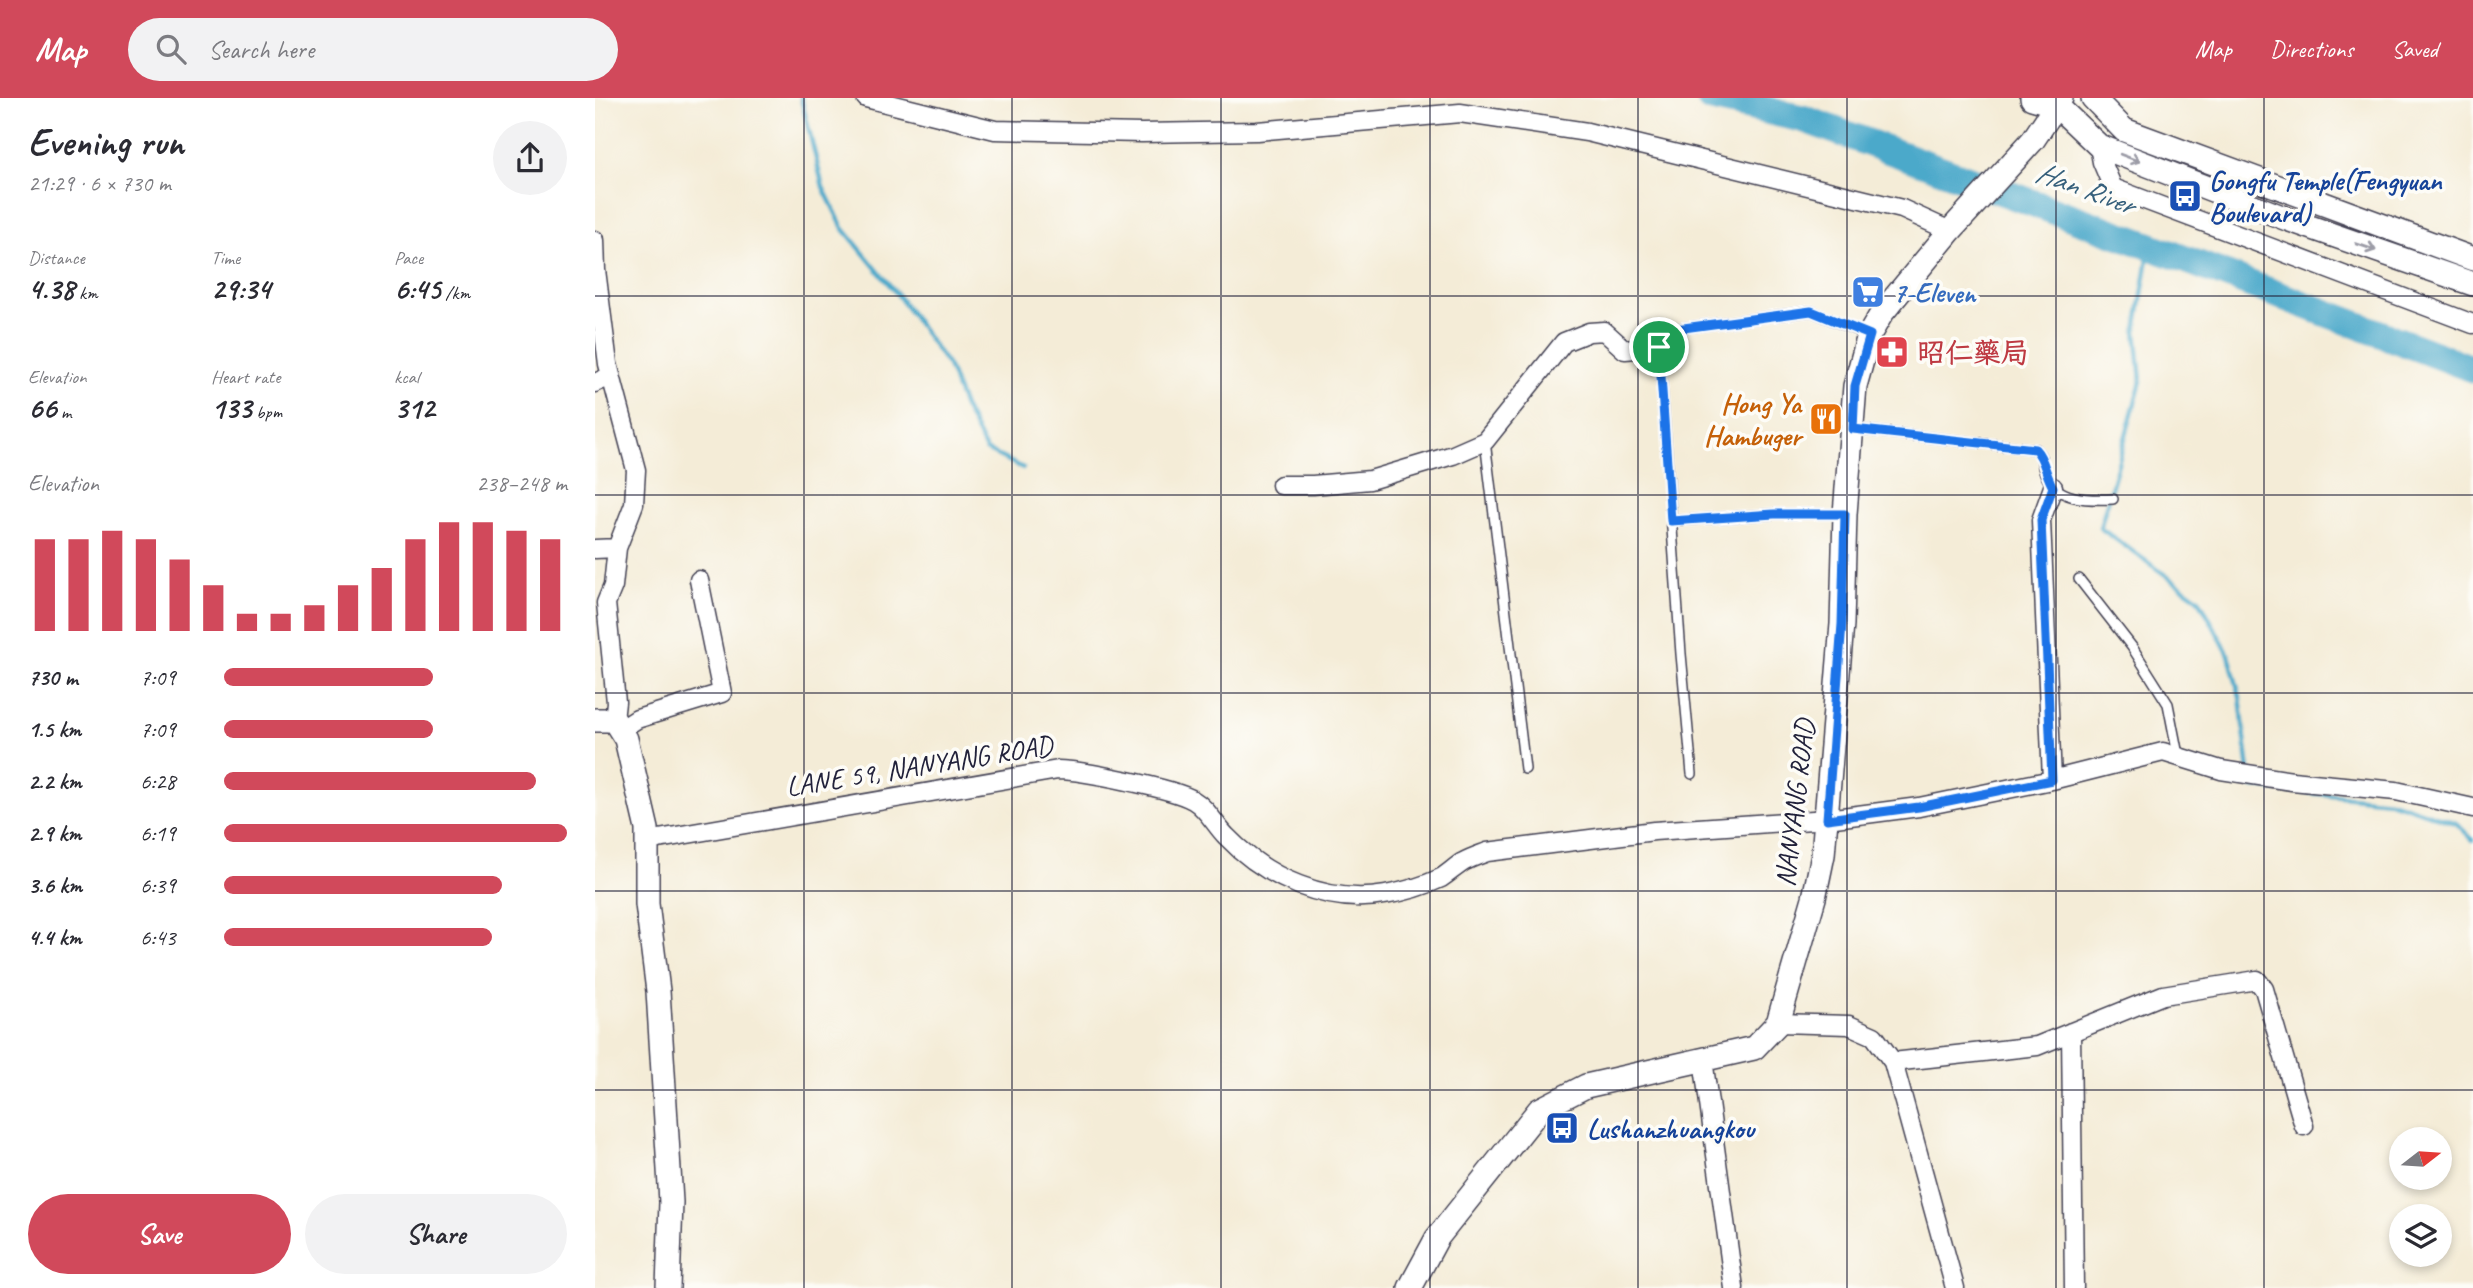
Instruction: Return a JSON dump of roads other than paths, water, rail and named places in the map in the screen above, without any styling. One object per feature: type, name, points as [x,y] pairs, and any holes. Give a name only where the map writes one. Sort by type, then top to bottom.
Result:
[{"type":"street","points":[[866,98],[995,131],[1257,131],[1460,113],[1600,135],[1902,209],[1954,227]]},
{"type":"street","points":[[2032,98],[2059,101],[2099,146],[2287,219],[2473,284]]},
{"type":"street","points":[[2093,98],[2124,130],[2473,259]]},
{"type":"street","name":"NANYANG ROAD","points":[[1410,1288],[1437,1238],[1539,1110],[1585,1086],[1753,1048],[1777,1023],[1814,898],[1823,855],[1842,624],[1845,514],[1855,386],[1870,335],[1882,313],[2033,139],[2059,101]]},
{"type":"street","points":[[2099,146],[2102,162],[2113,188],[2473,324]]},
{"type":"street","points":[[595,240],[603,380],[636,470],[634,504],[617,548],[613,586],[606,603],[616,702],[610,723]]},
{"type":"street","points":[[1281,485],[1370,480],[1485,441],[1564,342],[1589,332],[1604,331],[1625,350],[1659,347]]},
{"type":"street","points":[[2052,780],[2041,520],[2053,487]]},
{"type":"street","points":[[595,549],[617,548]]},
{"type":"street","points":[[610,723],[637,719],[722,693],[698,580]]},
{"type":"street","points":[[610,723],[626,739],[647,829],[646,904],[658,990],[671,1202],[668,1288]]},
{"type":"street","name":"LANE 59, NANYANG ROAD","points":[[646,841],[1058,770],[1076,771],[1176,793],[1195,800],[1227,837],[1264,868],[1294,884],[1357,899],[1415,888],[1441,878],[1464,861],[1487,852],[1654,831],[1827,819],[1919,807],[2052,780],[2163,752],[2178,755]]},
{"type":"street","points":[[2178,755],[2221,770],[2292,782],[2396,790],[2473,808]]},
{"type":"street","points":[[1893,1062],[2037,1046],[2163,995],[2257,980],[2264,989],[2304,1126]]},
{"type":"street","points":[[1777,1023],[1849,1025],[1874,1036],[1893,1062],[1955,1288]]},
{"type":"street","points":[[2071,1032],[2074,1288]]},
{"type":"street","points":[[1703,1059],[1734,1288]]},
{"type":"lane","points":[[1692,774],[1659,347],[1664,335],[1676,329],[1811,311],[1870,335]]},
{"type":"lane","points":[[1853,429],[2035,449],[2042,456],[2045,473],[2053,487],[2084,500],[2113,499]]},
{"type":"lane","points":[[1485,441],[1525,768]]},
{"type":"lane","points":[[1671,521],[1774,514],[1845,514]]},
{"type":"lane","points":[[2078,579],[2132,647],[2168,704],[2178,755]]},
{"type":"waterway","points":[[801,98],[823,187],[843,228],[897,294],[948,366],[964,407],[986,450],[1023,468]]},
{"type":"waterway","name":"Han River","points":[[1710,98],[1804,119],[2150,246],[2473,369]]},
{"type":"waterway","points":[[2150,246],[2136,331],[2141,381],[2100,528],[2199,599],[2229,655],[2240,697],[2249,771]]},
{"type":"waterway","points":[[2250,779],[2251,787],[2390,801],[2456,823],[2473,840]]},
{"type":"place","name":"Gongfu Temple(Fengyuan Boulevard)","points":[[2185,196]]},
{"type":"place","name":"7-Eleven","points":[[1868,292]]},
{"type":"place","name":"昭仁藥局","points":[[1892,352]]},
{"type":"place","name":"Hong Ya Hambuger","points":[[1826,419]]},
{"type":"place","name":"Lushanzhuangkou","points":[[1562,1128]]}]
